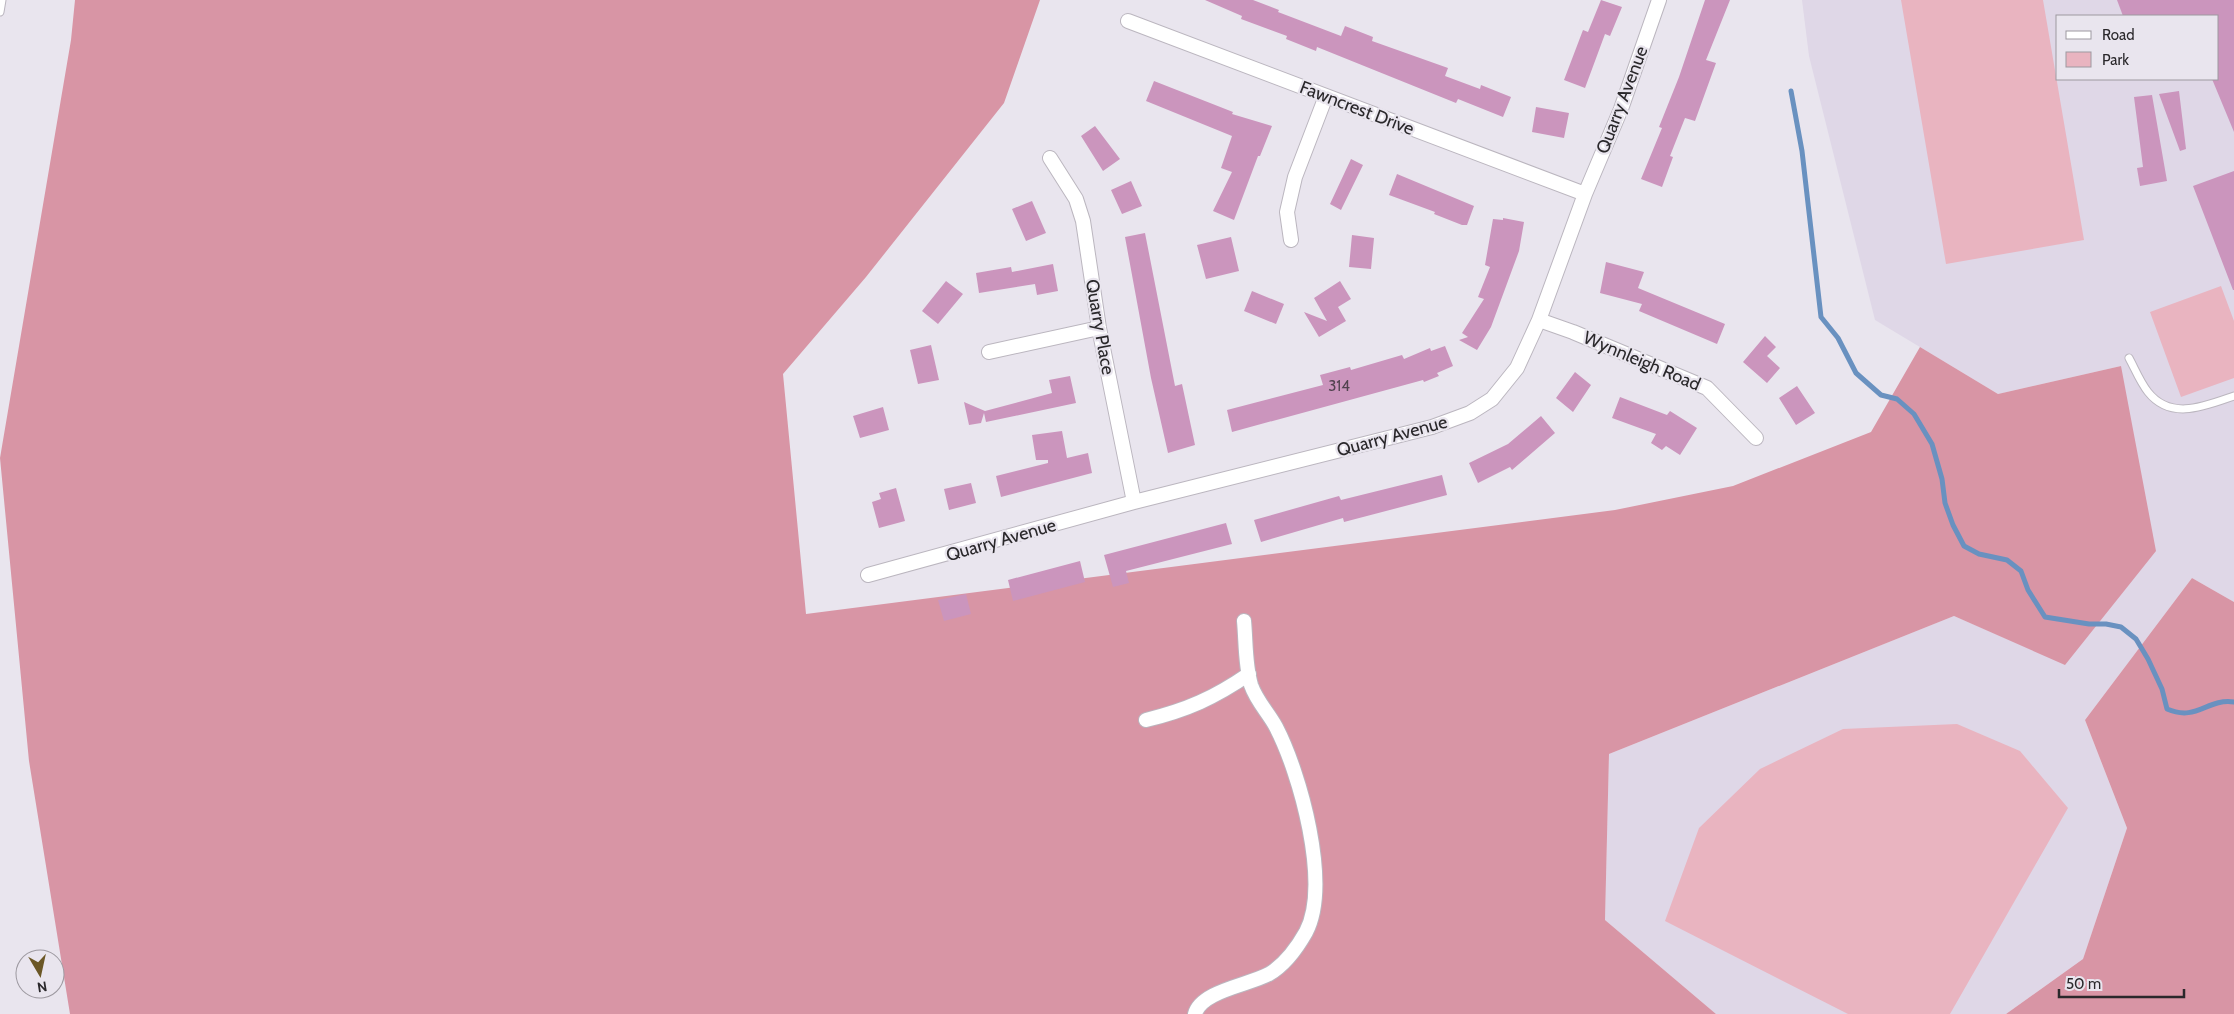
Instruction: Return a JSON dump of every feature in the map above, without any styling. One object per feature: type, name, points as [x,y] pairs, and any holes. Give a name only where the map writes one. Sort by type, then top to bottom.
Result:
[{"type":"street","name":"Quarry Avenue","points":[[868,575],[1134,502],[1432,427],[1470,413],[1492,399],[1517,368],[1539,320],[1585,194],[1622,109],[1659,0]]},
{"type":"street","name":"Fawncrest Drive","points":[[1128,21],[1585,194]]},
{"type":"street","points":[[1291,240],[1287,212],[1295,177],[1326,96]]},
{"type":"street","name":"Quarry Place","points":[[1050,158],[1079,206],[1099,328],[1134,502]]},
{"type":"street","name":"Wynnleigh Road","points":[[1539,320],[1573,332],[1707,388],[1756,438]]},
{"type":"street","points":[[989,352],[1099,328]]},
{"type":"street","points":[[1195,1014],[1203,1002],[1215,993],[1243,986],[1270,974],[1283,964],[1307,930],[1314,908],[1316,880],[1305,809],[1289,758],[1275,726],[1256,700],[1249,674],[1244,621]]},
{"type":"street","points":[[1146,720],[1173,713],[1209,699],[1249,674]]},
{"type":"lane","points":[[0,12],[2,0]]},
{"type":"lane","points":[[2129,358],[2148,392],[2160,404],[2176,410],[2189,409],[2234,396]]},
{"type":"shaded area","points":[[75,0],[1040,0],[1004,103],[866,277],[783,374],[806,614],[1615,510],[1733,486],[1871,432],[1920,347],[1998,394],[2121,366],[2156,551],[2065,665],[1954,616],[1609,754],[1605,920],[1716,1014],[70,1014],[65,983],[65,949],[59,949],[29,761],[0,458],[71,40]]},
{"type":"shaded area","points":[[1802,0],[2234,0],[2234,602],[2192,578],[2085,720],[2127,828],[2083,959],[2006,1014],[1716,1014],[1605,920],[1609,754],[1954,616],[2065,664],[2121,366],[1998,394],[1875,320],[1809,56]]},
{"type":"shaded area","points":[[2192,578],[2234,602],[2234,1014],[2006,1014],[2083,959],[2127,828],[2085,720]]},
{"type":"green space","points":[[1901,0],[2043,0],[2084,240],[1946,264]]},
{"type":"green space","points":[[2221,286],[2234,321],[2234,378],[2181,397],[2150,312]]},
{"type":"green space","points":[[1957,724],[2020,751],[2068,808],[1950,1014],[1848,1014],[1665,921],[1699,828],[1760,769],[1843,729]]},
{"type":"building","points":[[1205,0],[1253,0],[1279,10],[1278,12],[1341,36],[1345,26],[1373,37],[1372,41],[1448,68],[1445,76],[1480,89],[1481,85],[1511,97],[1503,117],[1458,99],[1456,103],[1317,47],[1316,51],[1286,39],[1287,36],[1241,19],[1242,16]]},
{"type":"building","points":[[1601,0],[1622,7],[1610,36],[1605,34],[1585,88],[1564,80],[1583,30],[1588,32]]},
{"type":"building","points":[[1705,0],[1730,0],[1706,60],[1716,63],[1695,121],[1685,118],[1670,156],[1673,157],[1662,187],[1641,179],[1662,128],[1659,127],[1679,77]]},
{"type":"building","points":[[2117,0],[2234,0],[2234,132],[2212,80],[2219,80],[2219,15],[2123,15]]},
{"type":"building","points":[[1154,81],[1233,112],[1232,114],[1272,126],[1260,156],[1258,156],[1234,220],[1213,211],[1232,172],[1221,168],[1232,136],[1146,101]]},
{"type":"building","points":[[2179,91],[2186,149],[2180,151],[2159,94]]},
{"type":"building","points":[[2152,95],[2167,181],[2140,186],[2137,168],[2143,167],[2134,97]]},
{"type":"building","points":[[1536,107],[1569,113],[1564,138],[1532,132]]},
{"type":"building","points":[[1095,126],[1120,159],[1103,171],[1081,136]]},
{"type":"building","points":[[1351,159],[1363,165],[1341,210],[1330,204]]},
{"type":"building","points":[[2234,171],[2234,290],[2233,290],[2193,186]]},
{"type":"building","points":[[1397,174],[1474,206],[1467,225],[1462,225],[1434,214],[1435,212],[1389,195]]},
{"type":"building","points":[[1131,181],[1142,206],[1122,214],[1111,190]]},
{"type":"building","points":[[1032,201],[1046,233],[1026,241],[1012,209]]},
{"type":"building","points":[[1503,218],[1524,222],[1519,251],[1491,327],[1477,350],[1459,340],[1468,337],[1462,333],[1484,299],[1478,297],[1490,267],[1485,265],[1493,219],[1503,220]]},
{"type":"building","points":[[1145,233],[1175,386],[1182,384],[1195,445],[1168,453],[1151,378],[1125,237]]},
{"type":"building","points":[[1352,235],[1374,238],[1371,269],[1349,267]]},
{"type":"building","points":[[1231,237],[1239,271],[1206,279],[1197,245]]},
{"type":"building","points":[[1606,262],[1644,272],[1638,288],[1725,324],[1717,344],[1639,311],[1642,304],[1600,293]]},
{"type":"building","points":[[1053,264],[1058,291],[1037,295],[1035,284],[979,293],[976,273],[1011,267],[1012,272]]},
{"type":"building","points":[[946,281],[963,294],[938,324],[922,311]]},
{"type":"building","points":[[1340,281],[1351,299],[1338,307],[1346,321],[1319,337],[1304,312],[1327,321],[1314,298]]},
{"type":"building","points":[[1252,291],[1284,304],[1276,324],[1244,311]]},
{"type":"building","points":[[1765,336],[1776,347],[1767,356],[1780,368],[1767,383],[1743,362]]},
{"type":"building","points":[[931,345],[939,380],[918,384],[910,350]]},
{"type":"building","points":[[1445,346],[1453,366],[1437,373],[1439,376],[1424,382],[1423,380],[1232,432],[1227,410],[1323,385],[1320,375],[1350,367],[1351,370],[1402,355],[1404,359],[1430,348],[1431,351]]},
{"type":"building","points":[[1575,372],[1591,385],[1573,412],[1556,398]]},
{"type":"building","points":[[1070,376],[1076,403],[986,422],[984,413],[981,423],[969,425],[964,402],[985,411],[1052,393],[1049,380]]},
{"type":"building","points":[[1797,386],[1815,413],[1796,425],[1779,398]]},
{"type":"building","points":[[1620,397],[1667,415],[1670,411],[1697,428],[1680,455],[1666,446],[1662,450],[1651,443],[1656,434],[1612,418]]},
{"type":"building","points":[[883,407],[889,430],[860,438],[853,416]]},
{"type":"building","points":[[1541,416],[1555,433],[1512,470],[1510,467],[1478,483],[1469,463],[1508,444]]},
{"type":"building","points":[[1062,431],[1067,458],[1088,453],[1092,473],[1001,497],[996,476],[1048,463],[1048,460],[1036,460],[1032,435]]},
{"type":"building","points":[[1442,475],[1447,495],[1344,522],[1343,518],[1261,542],[1254,520],[1339,496],[1341,500]]},
{"type":"building","points":[[971,483],[976,503],[949,510],[944,489]]},
{"type":"building","points":[[896,488],[905,521],[879,528],[872,502],[881,499],[879,493]]},
{"type":"building","points":[[1226,523],[1232,544],[1126,571],[1129,583],[1113,587],[1104,555]]},
{"type":"building","points":[[1080,561],[1085,582],[1013,601],[1008,580]]},
{"type":"building","points":[[966,594],[971,614],[944,621],[938,600]]},
{"type":"waterway","points":[[1791,91],[1802,151],[1821,317],[1838,338],[1856,373],[1881,395],[1897,399],[1914,414],[1932,444],[1942,479],[1945,503],[1953,525],[1964,546],[1979,554],[2007,560],[2021,571],[2028,590],[2045,617],[2121,627],[2136,639],[2162,689],[2167,709],[2186,713],[2216,703],[2234,702]]}]
